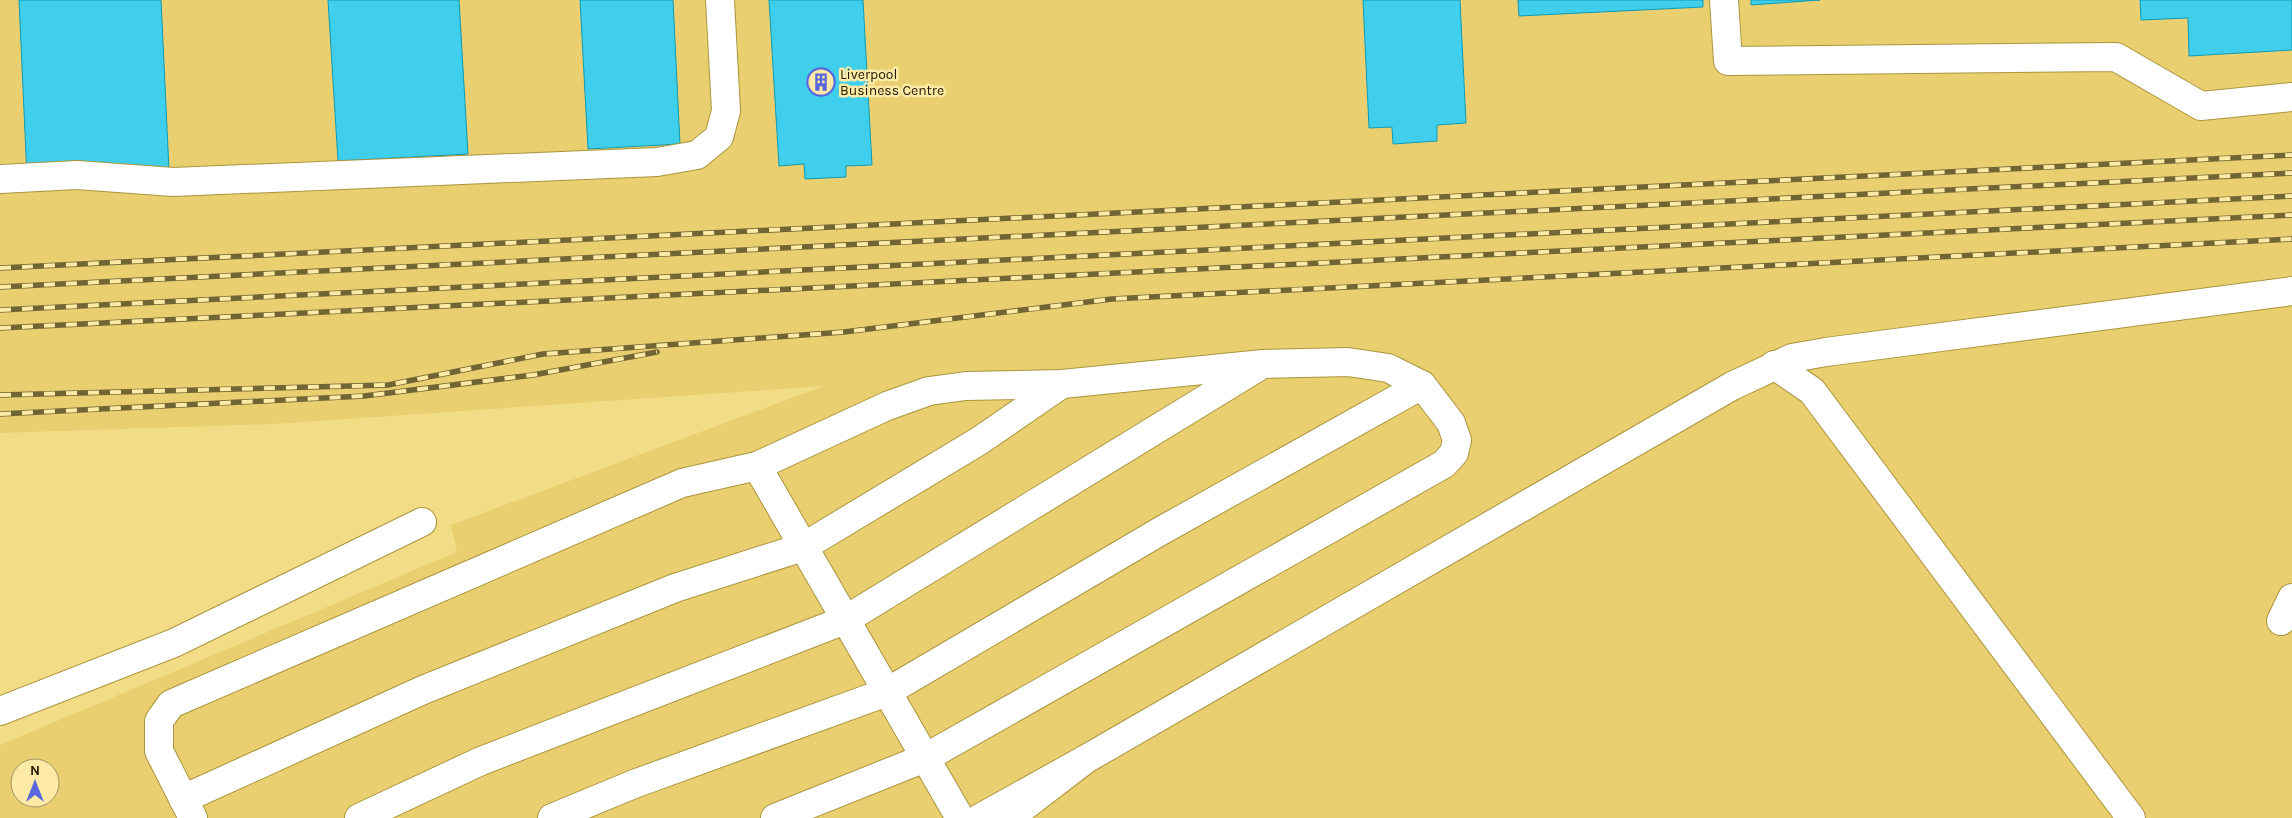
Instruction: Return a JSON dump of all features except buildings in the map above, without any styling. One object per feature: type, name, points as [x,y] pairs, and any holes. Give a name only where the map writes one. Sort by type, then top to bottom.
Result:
[{"type":"lane","points":[[0,179],[77,175],[172,182],[657,162],[697,155],[719,137],[726,111],[720,0]]},
{"type":"lane","points":[[1724,0],[1728,61],[2116,57],[2200,106],[2292,97]]},
{"type":"lane","points":[[980,818],[1086,759],[1732,386],[1792,358],[2292,291]]},
{"type":"lane","points":[[775,818],[925,758],[1444,464],[1454,453],[1457,440],[1451,423],[1422,385],[1388,368],[1348,362],[1263,364],[1062,384],[966,386],[929,391],[887,406],[757,466],[682,484],[171,704],[159,721],[159,751],[188,808],[424,690],[675,588],[803,547],[979,441],[1062,384]]},
{"type":"lane","points":[[359,818],[481,761],[845,620],[1263,364]]},
{"type":"lane","points":[[1774,366],[1812,391],[2131,818]]},
{"type":"lane","points":[[552,818],[634,784],[887,692],[1159,532],[1422,385]]},
{"type":"lane","points":[[757,466],[960,818]]},
{"type":"lane","points":[[0,711],[174,644],[422,522]]},
{"type":"lane","points":[[1009,818],[1086,759]]},
{"type":"shaded area","points":[[0,0],[2292,0],[2292,818],[0,818],[0,745],[457,552],[451,525],[824,386],[275,424],[0,433]]},
{"type":"railway","points":[[0,268],[2292,155]]},
{"type":"railway","points":[[0,287],[2292,173]]},
{"type":"railway","points":[[0,310],[2292,196]]},
{"type":"railway","points":[[0,328],[2292,215]]},
{"type":"railway","points":[[0,395],[388,385],[543,354],[844,332],[1112,299],[2292,239]]},
{"type":"railway","points":[[0,414],[364,396],[533,375],[657,352]]},
{"type":"place","name":"Liverpool Business Centre","points":[[821,82]]}]
